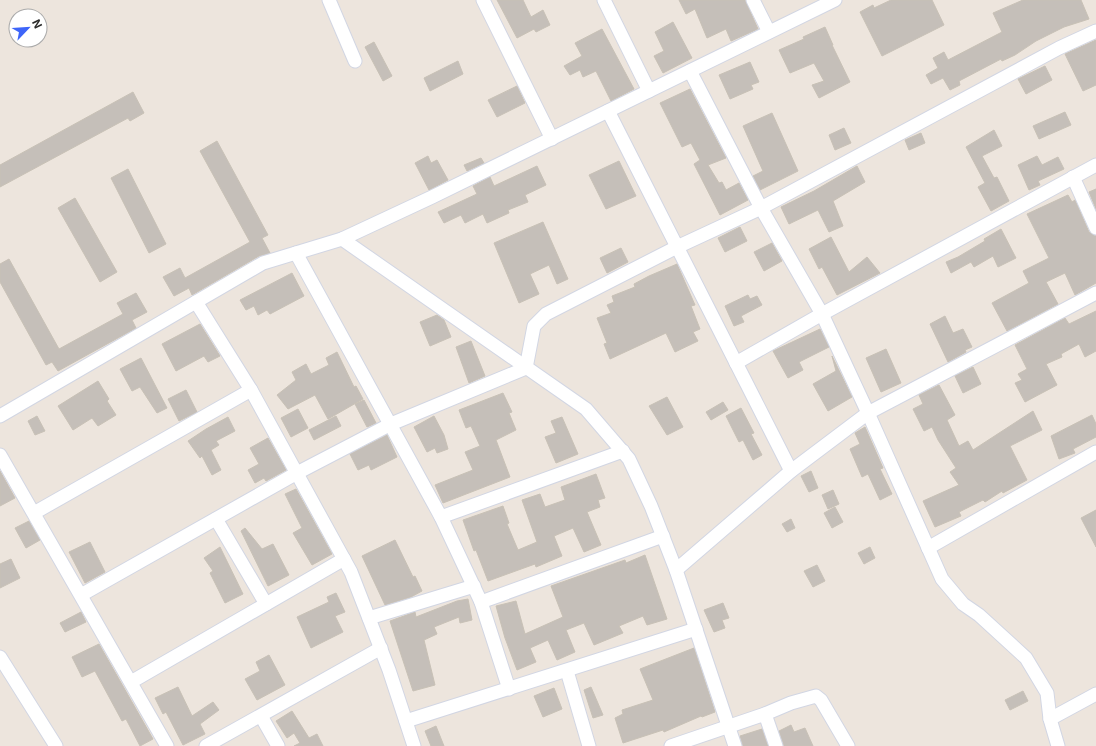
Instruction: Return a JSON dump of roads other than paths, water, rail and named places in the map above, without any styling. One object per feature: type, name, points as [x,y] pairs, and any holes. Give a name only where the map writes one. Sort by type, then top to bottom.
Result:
[{"type":"street","points":[[329,0],[355,61]]},
{"type":"street","points":[[483,0],[552,139]]},
{"type":"street","points":[[604,0],[649,91]]},
{"type":"street","points":[[754,0],[769,32]]},
{"type":"street","points":[[0,416],[263,263],[342,239],[552,139],[835,0]]},
{"type":"street","points":[[526,368],[534,326],[546,314],[677,247],[761,208],[1059,48],[1096,31]]},
{"type":"street","points":[[690,71],[761,208],[822,314],[942,579],[963,604],[979,615],[1026,658],[1047,693],[1050,719],[1058,746]]},
{"type":"street","points":[[608,111],[791,471]]},
{"type":"street","points":[[736,363],[822,314],[1096,165]]},
{"type":"street","points":[[1073,177],[1096,228]]},
{"type":"street","points":[[342,239],[586,409],[623,451],[629,459],[663,536],[676,570],[735,746]]},
{"type":"street","points":[[296,253],[391,424],[440,517],[474,586],[481,602],[509,689]]},
{"type":"street","points":[[676,570],[791,471],[868,413],[1096,293]]},
{"type":"street","points":[[196,302],[251,390],[344,559],[381,648],[414,746]]},
{"type":"street","points":[[81,595],[297,473],[391,424],[526,368]]},
{"type":"street","points":[[34,513],[251,390]]},
{"type":"street","points":[[440,517],[623,451]]},
{"type":"street","points":[[928,548],[1096,452]]},
{"type":"street","points":[[0,455],[167,746]]},
{"type":"street","points":[[216,519],[266,604]]},
{"type":"street","points":[[481,602],[663,536]]},
{"type":"street","points":[[131,682],[344,559]]},
{"type":"street","points":[[369,618],[474,586]]},
{"type":"street","points":[[406,721],[696,629]]},
{"type":"street","points":[[206,746],[381,648]]},
{"type":"street","points":[[0,657],[56,746]]},
{"type":"street","points":[[567,671],[589,746]]},
{"type":"street","points":[[1050,719],[1096,694]]},
{"type":"street","points":[[671,746],[684,744],[765,714],[790,703],[816,696],[821,700],[848,746]]},
{"type":"street","points":[[765,714],[776,746]]},
{"type":"street","points":[[261,716],[278,746]]}]
